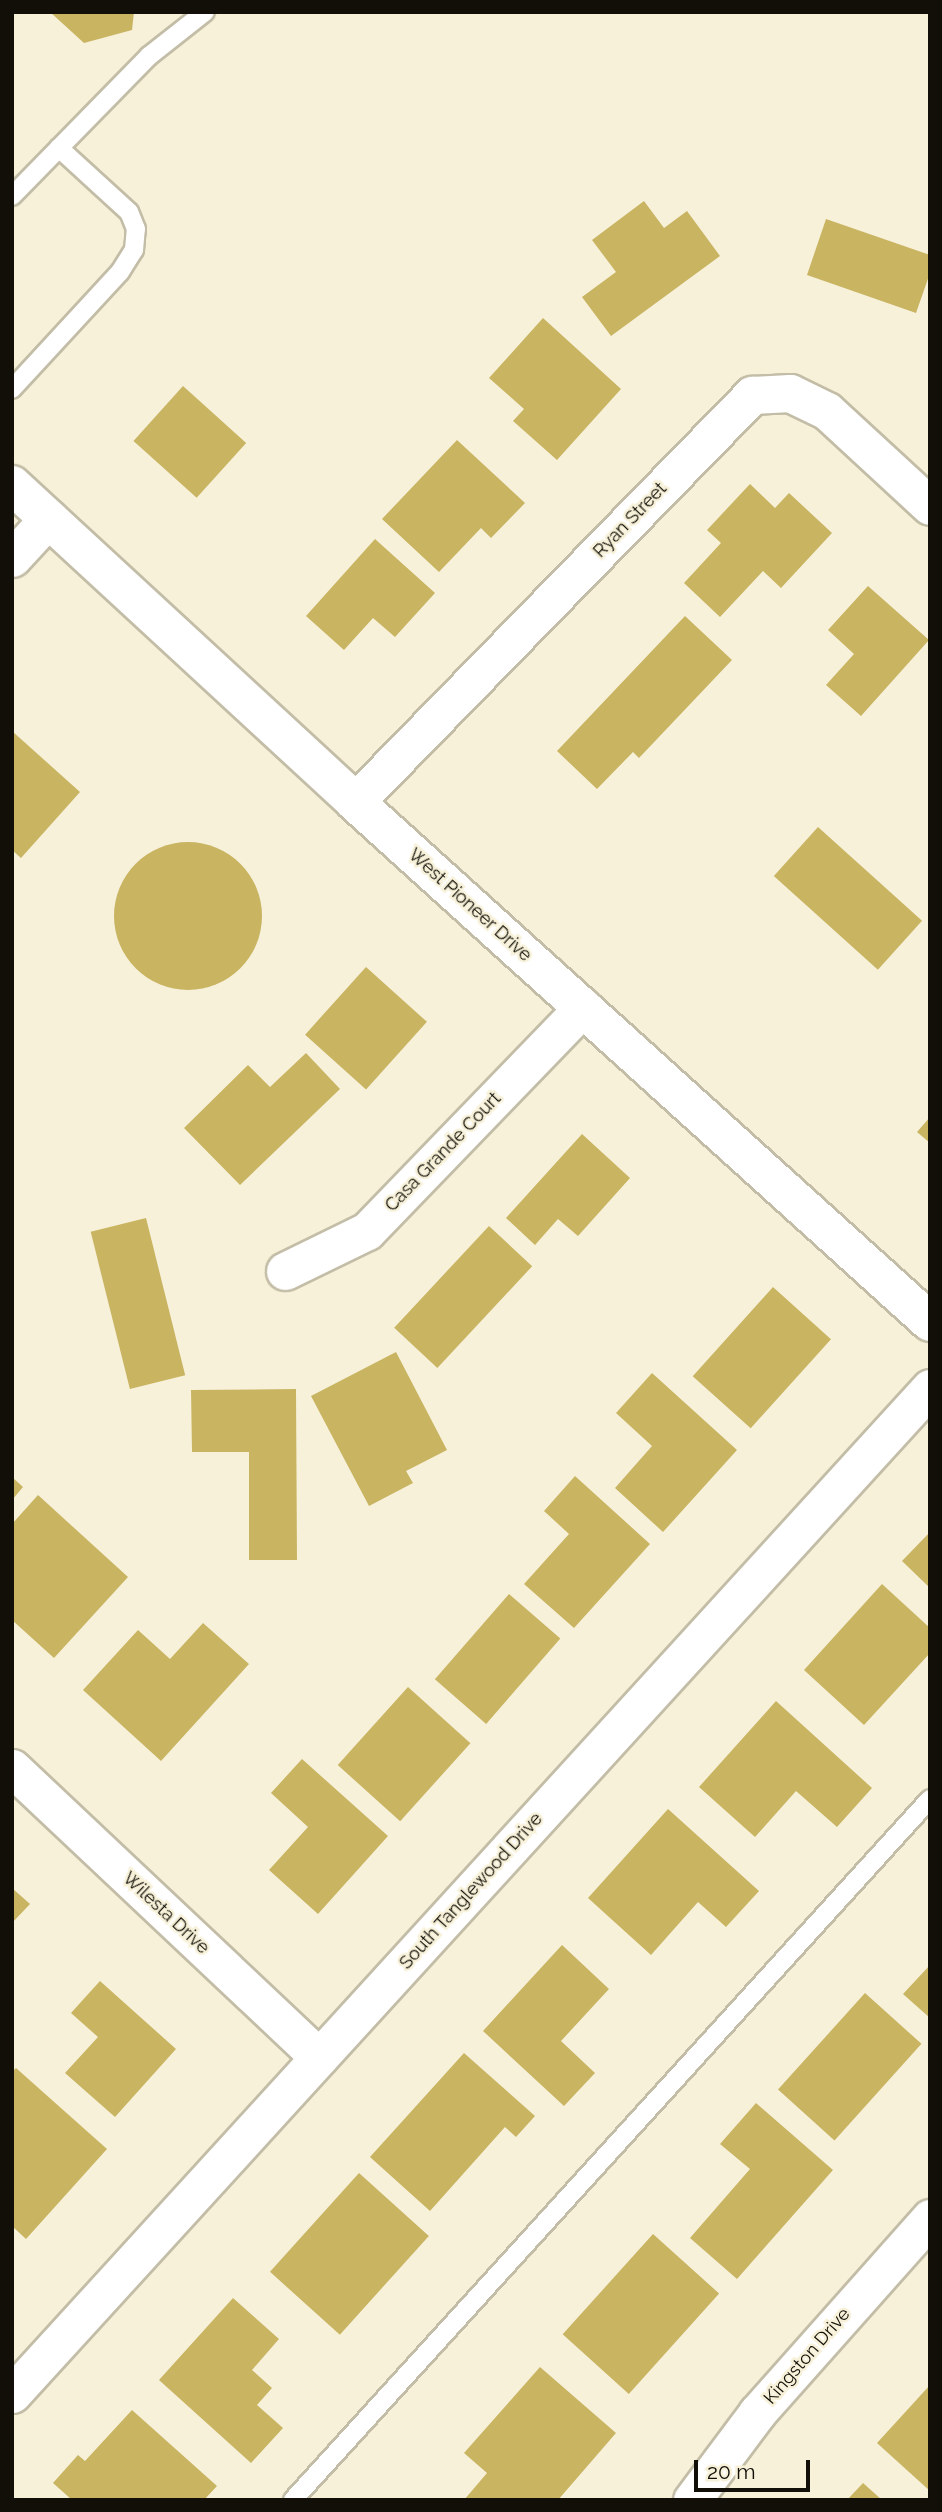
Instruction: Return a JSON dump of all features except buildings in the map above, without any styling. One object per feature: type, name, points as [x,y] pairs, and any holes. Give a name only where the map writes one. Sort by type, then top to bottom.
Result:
[{"type":"main road","name":"West Pioneer Drive","points":[[12,485],[355,802],[930,1322]]},
{"type":"street","name":"Ryan Street","points":[[355,802],[752,394],[790,393],[827,411],[930,506]]},
{"type":"street","points":[[12,558],[48,518]]},
{"type":"street","name":"Casa Grande Court","points":[[285,1271],[367,1231],[583,1007]]},
{"type":"street","name":"South Tanglewood Drive","points":[[12,2394],[930,1388]]},
{"type":"street","name":"Wilesta Drive","points":[[12,1768],[319,2057]]},
{"type":"street","name":"Kingston Drive","points":[[692,2500],[765,2403],[930,2218]]},
{"type":"lane","points":[[12,196],[149,56],[205,12]]},
{"type":"lane","points":[[12,389],[120,272],[134,250],[136,229],[129,212],[59,148]]},
{"type":"lane","points":[[293,2500],[930,1799]]}]
